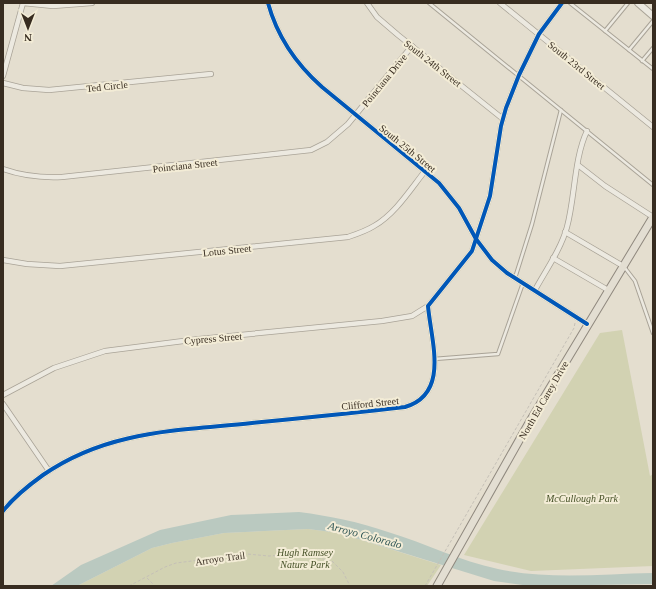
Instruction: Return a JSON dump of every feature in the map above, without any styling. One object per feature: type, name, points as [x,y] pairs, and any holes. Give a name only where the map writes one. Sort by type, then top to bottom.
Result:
[{"type":"main road","name":"North Ed Carey Drive","points":[[437,586],[527,420],[653,217]]},
{"type":"street","points":[[3,76],[24,3],[58,6],[92,3]]},
{"type":"street","name":"South 25th Street","points":[[268,3],[278,31],[297,61],[313,79],[425,172],[453,199],[476,239],[492,260],[515,278],[587,324]]},
{"type":"street","name":"South 24th Street","points":[[367,3],[384,23],[503,119]]},
{"type":"street","name":"South 23rd Street","points":[[500,3],[653,127]]},
{"type":"street","points":[[428,306],[469,257],[494,180],[503,119],[519,75],[539,34],[562,3]]},
{"type":"street","points":[[638,3],[653,16]]},
{"type":"street","name":"Poinciana Drive","points":[[356,115],[412,46]]},
{"type":"street","name":"Ted Circle","points":[[3,83],[23,88],[49,90],[211,74]]},
{"type":"street","name":"Poinciana Street","points":[[3,169],[20,175],[40,178],[62,177],[302,152],[327,142],[356,115]]},
{"type":"street","points":[[535,290],[566,232],[578,165],[587,131]]},
{"type":"street","points":[[578,165],[610,190],[653,217]]},
{"type":"street","name":"Lotus Street","points":[[3,260],[27,264],[60,266],[348,237],[367,230],[382,221],[397,206],[425,172]]},
{"type":"street","points":[[566,232],[623,266]]},
{"type":"street","points":[[553,258],[608,290]]},
{"type":"street","name":"Clifford Street","points":[[3,511],[19,494],[49,471],[86,451],[128,437],[405,407],[418,401],[429,392],[434,378],[434,359],[428,306]]},
{"type":"street","name":"Cypress Street","points":[[3,395],[54,368],[105,351],[199,339],[389,320],[412,316],[428,306]]},
{"type":"street","points":[[3,404],[49,471]]},
{"type":"lane","points":[[429,3],[653,185]]},
{"type":"lane","points":[[570,3],[653,69]]},
{"type":"lane","points":[[605,31],[628,3]]},
{"type":"lane","points":[[629,50],[653,21]]},
{"type":"lane","points":[[642,61],[653,48]]},
{"type":"lane","points":[[515,278],[532,224],[561,110]]},
{"type":"lane","points":[[623,266],[635,281],[653,332]]},
{"type":"lane","points":[[434,359],[498,354],[523,283]]},
{"type":"path","points":[[425,586],[527,420],[574,328],[576,317]]},
{"type":"path","points":[[146,577],[155,586]]},
{"type":"green space","name":"McCullough Park","points":[[622,330],[650,476],[653,474],[653,566],[531,571],[464,555],[600,333]]},
{"type":"green space","name":"Hugh Ramsey Nature Park","points":[[308,529],[339,533],[441,565],[427,586],[77,586],[152,548],[172,543],[224,533]]},
{"type":"water","name":"Arroyo Colorado","points":[[299,512],[333,517],[366,525],[402,536],[484,566],[498,569],[556,575],[653,573],[653,584],[530,586],[494,581],[339,533],[308,529],[224,533],[172,543],[152,548],[77,586],[51,586],[81,565],[160,530],[231,515]]},
{"type":"cycle path","points":[[268,3],[282,38],[304,69],[322,87],[439,183],[459,208],[476,239],[492,260],[507,273],[587,324]]},
{"type":"cycle path","points":[[3,511],[12,501],[43,475],[68,460],[93,449],[118,441],[170,431],[405,407],[419,400],[428,391],[433,379],[434,350],[428,306],[472,251],[490,196],[501,126],[506,108],[519,75],[539,34],[562,3]]}]
